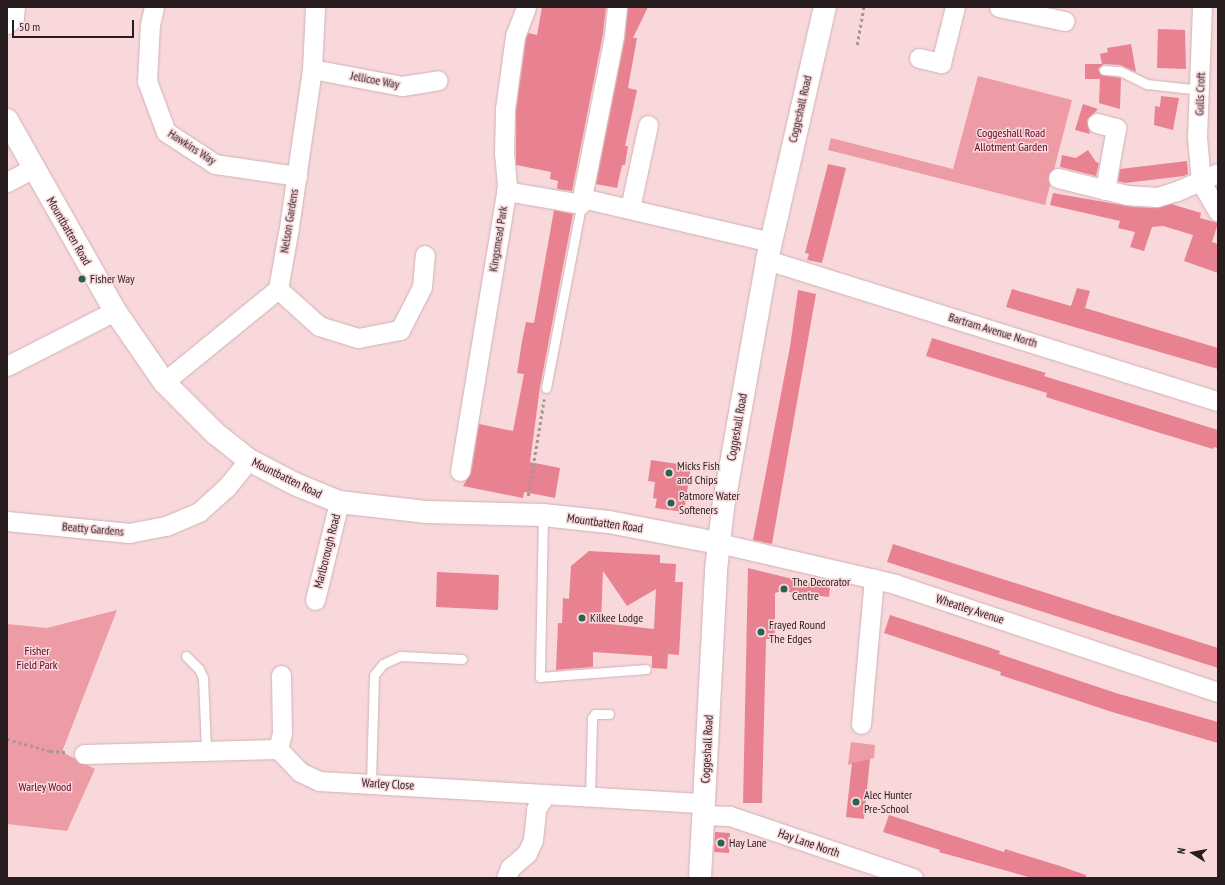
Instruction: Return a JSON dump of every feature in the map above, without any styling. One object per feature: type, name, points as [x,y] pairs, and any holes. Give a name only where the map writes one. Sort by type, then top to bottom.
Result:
[{"type":"street","points":[[7,24],[14,18],[15,7]]},
{"type":"street","name":"Hawkins Way","points":[[154,7],[147,81],[166,132],[214,164],[297,176]]},
{"type":"street","name":"Nelson Gardens","points":[[278,289],[297,176],[312,69],[315,7]]},
{"type":"street","name":"Kingsmead Park","points":[[460,471],[506,191],[505,109],[515,36],[526,7]]},
{"type":"street","points":[[582,201],[614,36],[617,7]]},
{"type":"street","name":"Coggeshall Road","points":[[700,878],[718,543],[769,251],[825,7]]},
{"type":"street","points":[[919,58],[941,63],[954,7]]},
{"type":"street","points":[[999,7],[1065,21]]},
{"type":"street","name":"Gulls Croft","points":[[1202,7],[1201,90],[1197,137],[1201,182],[1218,211]]},
{"type":"street","name":"Jellicoe Way","points":[[312,69],[402,86],[438,80]]},
{"type":"street","name":"Mountbatten Road","points":[[7,120],[114,311],[164,382],[215,433],[249,460],[295,484],[339,502],[427,512],[534,515],[609,522],[718,543]]},
{"type":"street","points":[[1097,123],[1116,128],[1105,190]]},
{"type":"street","points":[[630,208],[648,125]]},
{"type":"street","points":[[7,182],[33,168]]},
{"type":"street","points":[[1058,178],[1127,195],[1157,197],[1201,182],[1218,173]]},
{"type":"street","points":[[506,191],[630,208],[769,251]]},
{"type":"street","name":"Bartram Avenue North","points":[[769,251],[1218,401]]},
{"type":"street","points":[[164,382],[278,289],[319,326],[358,338],[400,330],[422,286],[425,255]]},
{"type":"street","points":[[7,366],[114,311]]},
{"type":"street","name":"Beatty Gardens","points":[[7,521],[129,533],[166,526],[200,512],[226,488],[249,460]]},
{"type":"street","name":"Marlborough Road","points":[[315,600],[339,502]]},
{"type":"street","name":"Wheatley Avenue","points":[[718,543],[874,579],[1218,692]]},
{"type":"street","points":[[861,724],[874,579]]},
{"type":"street","points":[[84,754],[278,749],[282,732],[281,675]]},
{"type":"street","name":"Warley Close","points":[[278,749],[308,778],[319,782],[371,782],[546,795],[590,796],[704,809]]},
{"type":"street","points":[[506,878],[510,868],[528,853],[533,840],[536,809],[546,795]]},
{"type":"street","name":"Hay Lane North","points":[[704,809],[730,816],[913,878]]},
{"type":"lane","points":[[1104,70],[1120,71],[1146,84],[1201,90]]},
{"type":"lane","points":[[546,388],[582,201]]},
{"type":"lane","points":[[534,515],[540,677],[646,669]]},
{"type":"lane","points":[[186,656],[199,669],[203,678],[206,751]]},
{"type":"lane","points":[[371,782],[374,675],[383,664],[400,656],[462,659]]},
{"type":"lane","points":[[590,796],[592,718],[595,714],[609,714]]},
{"type":"path","points":[[857,45],[864,7]]},
{"type":"path","points":[[534,515],[546,388]]},
{"type":"path","points":[[7,739],[50,751],[84,754]]},
{"type":"green space","name":"Coggeshall Road Allotment Garden","points":[[978,76],[1072,100],[1045,205],[828,150],[831,138],[953,169]]},
{"type":"green space","name":"Warley Wood","points":[[117,610],[62,752],[95,769],[67,831],[7,824],[7,624],[47,628]]},
{"type":"green space","points":[[851,742],[875,745],[874,758],[848,765]]},
{"type":"building","points":[[542,7],[606,7],[603,34],[572,191],[557,189],[558,181],[550,179],[551,172],[516,165],[516,110],[526,39],[528,33],[537,35]]},
{"type":"building","points":[[628,7],[648,7],[633,38],[637,38],[628,88],[637,90],[625,146],[628,146],[625,165],[622,165],[617,188],[596,184],[625,38]]},
{"type":"building","points":[[1158,29],[1185,30],[1186,69],[1157,68]]},
{"type":"building","points":[[1131,44],[1136,72],[1120,65],[1104,64],[1098,69],[1101,75],[1121,78],[1120,109],[1099,103],[1100,79],[1085,79],[1085,64],[1102,64],[1100,54],[1108,52],[1107,48]]},
{"type":"building","points":[[1161,96],[1179,98],[1173,130],[1154,125],[1155,106],[1160,107]]},
{"type":"building","points":[[1083,104],[1098,109],[1087,120],[1090,134],[1075,130]]},
{"type":"building","points":[[1088,150],[1096,162],[1099,163],[1096,176],[1060,167],[1062,155],[1076,158]]},
{"type":"building","points":[[1187,161],[1188,174],[1184,176],[1125,183],[1118,181],[1120,169]]},
{"type":"building","points":[[828,164],[846,168],[822,263],[807,260],[809,254],[805,253]]},
{"type":"building","points":[[1053,193],[1133,207],[1157,208],[1171,204],[1201,213],[1200,218],[1218,223],[1212,242],[1218,244],[1218,273],[1184,261],[1193,235],[1163,226],[1152,227],[1144,251],[1130,247],[1135,232],[1118,228],[1120,221],[1050,205]]},
{"type":"building","points":[[554,210],[573,214],[540,387],[530,462],[560,468],[555,498],[524,492],[523,498],[463,486],[471,473],[479,424],[513,431],[524,374],[517,373],[522,341],[526,322],[534,323]]},
{"type":"building","points":[[1077,288],[1090,291],[1085,308],[1218,348],[1218,369],[1006,307],[1012,289],[1071,306]]},
{"type":"building","points":[[798,290],[816,294],[772,544],[753,540],[790,347]]},
{"type":"building","points":[[932,338],[1046,373],[1044,376],[1218,430],[1218,448],[1214,447],[1213,449],[1160,433],[1046,397],[1047,393],[926,356]]},
{"type":"building","points":[[651,460],[691,466],[684,512],[655,508],[657,499],[653,498],[655,482],[648,481]]},
{"type":"building","points":[[893,544],[1218,648],[1218,668],[887,562]]},
{"type":"building","name":"Kilkee Lodge","points":[[589,551],[660,555],[660,563],[676,564],[675,582],[683,582],[679,655],[668,654],[667,669],[652,668],[652,656],[593,652],[593,667],[556,670],[558,623],[562,623],[563,598],[569,599],[571,566]],"holes":[[[603,571],[627,606],[656,589],[654,629],[601,623]]]},
{"type":"building","points":[[748,568],[830,588],[829,597],[781,591],[775,593],[775,639],[766,639],[762,803],[743,803]]},
{"type":"building","points":[[437,572],[499,575],[498,610],[436,607]]},
{"type":"building","points":[[890,615],[1000,651],[999,654],[1116,693],[1218,722],[1218,743],[1112,712],[1000,675],[1001,672],[884,633]]},
{"type":"building","points":[[870,759],[864,819],[846,817],[852,763]]},
{"type":"building","points":[[889,815],[1004,852],[1005,849],[1057,865],[1086,875],[1086,878],[1032,878],[939,852],[940,850],[883,832]]},
{"type":"building","points":[[715,832],[730,833],[729,853],[714,852]]},
{"type":"place","name":"Fisher Way","points":[[82,279]]},
{"type":"place","name":"Micks Fish and Chips","points":[[669,473]]},
{"type":"place","name":"Patmore Water Softeners","points":[[671,503]]},
{"type":"place","name":"The Decorator Centre","points":[[784,589]]},
{"type":"place","name":"Kilkee Lodge","points":[[582,618]]},
{"type":"place","name":"Frayed Round The Edges","points":[[761,632]]},
{"type":"place","name":"Alec Hunter Pre-School","points":[[856,802]]},
{"type":"place","name":"Hay Lane","points":[[721,843]]},
{"type":"park label","name":"Fisher Field Park","points":[[37,658]]}]
